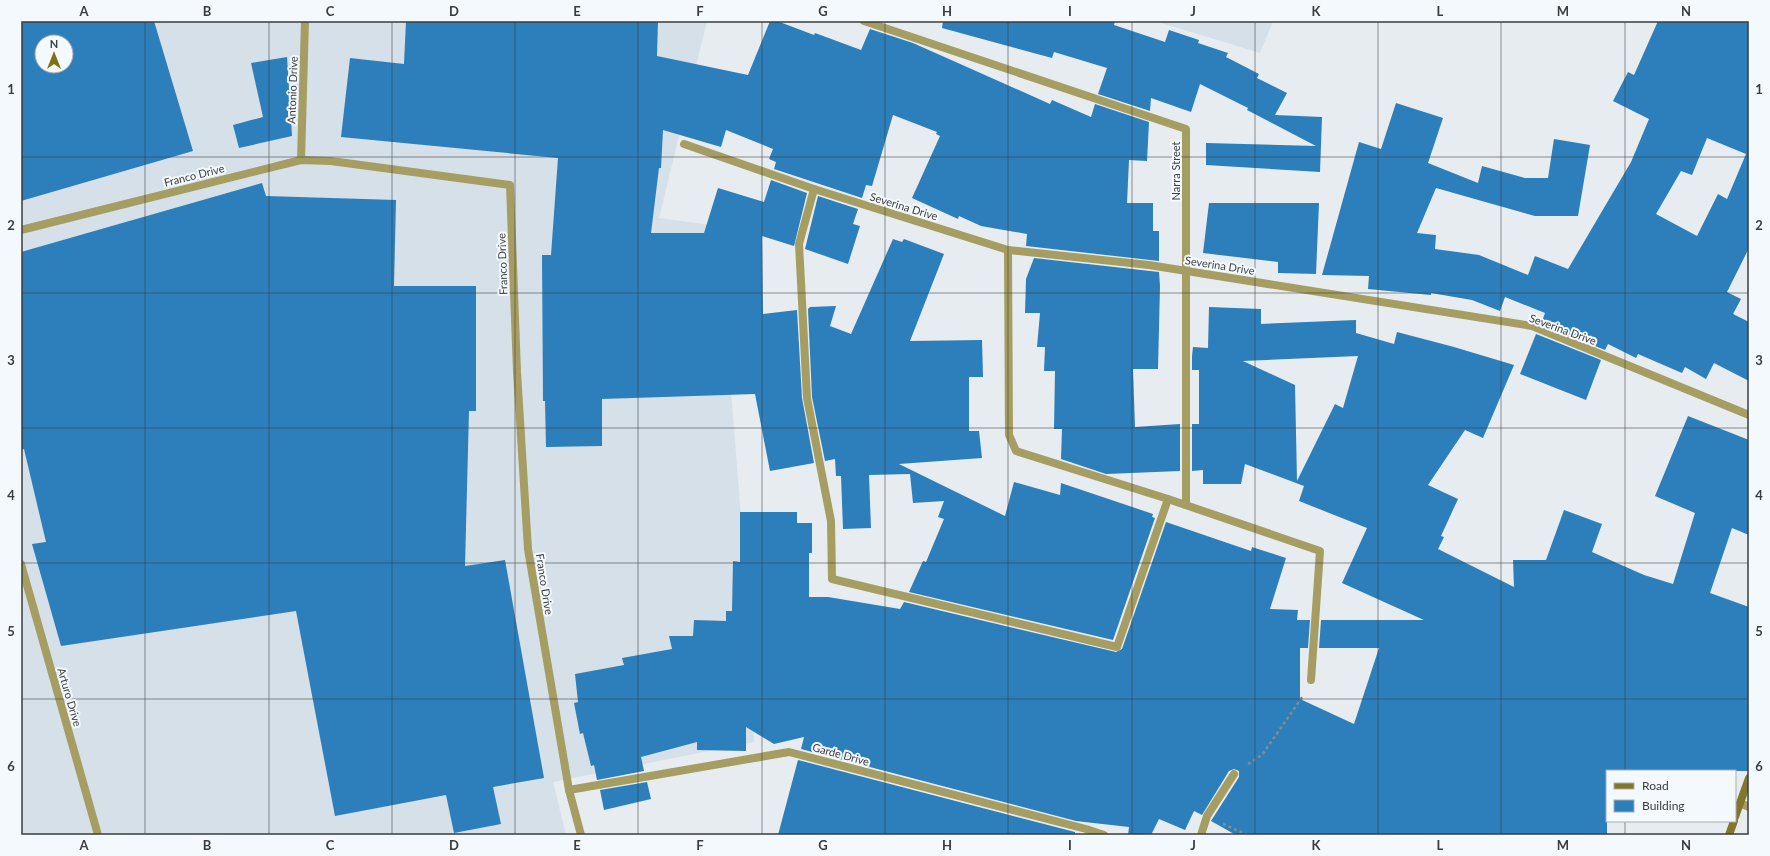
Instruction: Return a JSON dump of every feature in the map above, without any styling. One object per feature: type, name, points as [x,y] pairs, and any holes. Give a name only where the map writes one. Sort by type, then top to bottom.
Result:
[{"type":"main road","points":[[1736,813],[1749,778]]},
{"type":"main road","points":[[1729,835],[1734,822]]},
{"type":"street","name":"Antonio Drive","points":[[301,160],[305,21]]},
{"type":"street","name":"Narra Street","points":[[864,21],[1186,129],[1186,506]]},
{"type":"street","name":"Severina Drive","points":[[684,144],[814,189],[1008,250],[1149,265],[1532,326],[1749,415]]},
{"type":"street","name":"Franco Drive","points":[[21,230],[301,160],[331,161],[510,185],[517,372],[528,549],[569,790],[582,835]]},
{"type":"street","points":[[814,189],[799,244],[807,398],[831,521],[832,579],[1117,647],[1168,499]]},
{"type":"street","points":[[1008,250],[1009,435],[1016,451],[1168,499],[1320,551],[1310,680]]},
{"type":"street","name":"Arturo Drive","points":[[21,564],[98,835]]},
{"type":"street","name":"Garde Drive","points":[[569,790],[790,752],[1083,832],[1104,835]]},
{"type":"street","points":[[1201,835],[1207,816],[1234,774]]},
{"type":"street","points":[[1740,803],[1749,807]]},
{"type":"path","points":[[1234,774],[1262,755],[1304,695],[1310,680]]},
{"type":"path","points":[[1207,816],[1248,835]]},
{"type":"shaded area","points":[[21,21],[707,21],[659,218],[718,226],[750,631],[754,742],[553,782],[566,835],[21,835]]},
{"type":"shaded area","points":[[1155,21],[1273,21],[1260,53]]},
{"type":"building","points":[[21,21],[154,21],[193,151],[21,201]]},
{"type":"building","points":[[406,21],[658,21],[657,56],[748,75],[770,21],[777,21],[814,35],[815,33],[861,50],[870,29],[913,43],[1050,104],[1052,100],[1091,117],[1095,104],[1149,122],[1147,161],[1129,160],[1127,203],[1153,203],[1153,231],[1159,231],[1159,261],[1026,246],[1027,234],[981,226],[959,216],[958,219],[912,198],[940,136],[936,134],[937,132],[893,115],[872,186],[866,185],[862,198],[774,169],[776,162],[769,159],[773,149],[726,130],[721,147],[663,130],[661,168],[659,168],[651,233],[704,233],[718,188],[764,202],[771,180],[807,193],[794,246],[762,236],[763,314],[797,310],[802,398],[814,463],[770,471],[755,394],[602,399],[602,446],[546,447],[545,401],[543,401],[542,255],[551,255],[558,158],[341,137],[350,58],[404,64]]},
{"type":"building","points":[[943,21],[1115,21],[1114,25],[1165,42],[1169,30],[1199,40],[1198,43],[1228,53],[1226,57],[1259,74],[1257,78],[1287,93],[1275,115],[1322,117],[1320,172],[1206,165],[1206,143],[1316,146],[1247,110],[1248,108],[1200,84],[1191,112],[1151,98],[1150,111],[1098,94],[1107,68],[1054,52],[1052,58],[942,28]]},
{"type":"building","points":[[1658,21],[1749,21],[1749,248],[1727,292],[1741,299],[1733,314],[1749,322],[1749,381],[1714,363],[1706,379],[1685,367],[1682,373],[1638,354],[1636,358],[1608,344],[1605,350],[1541,324],[1545,313],[1505,297],[1500,311],[1472,300],[1431,293],[1431,295],[1368,289],[1369,276],[1322,275],[1359,142],[1381,149],[1396,103],[1443,118],[1428,163],[1478,183],[1482,166],[1525,178],[1548,178],[1554,139],[1590,145],[1578,216],[1535,216],[1436,188],[1417,233],[1436,235],[1435,249],[1479,255],[1528,275],[1535,256],[1568,269],[1631,162],[1649,119],[1613,101],[1628,72],[1634,75]],"holes":[[[1707,138],[1746,154],[1727,199],[1718,194],[1697,236],[1656,214],[1681,171],[1692,175]]]},
{"type":"building","points":[[287,57],[292,136],[239,148],[233,125],[263,117],[251,63]]},
{"type":"building","points":[[262,183],[266,196],[396,200],[394,286],[476,286],[476,411],[469,411],[465,566],[505,560],[544,778],[493,787],[501,824],[454,833],[446,795],[335,816],[296,611],[61,646],[32,544],[46,542],[24,449],[21,450],[21,252]]},
{"type":"building","points":[[818,196],[858,209],[853,224],[860,226],[848,264],[805,249]]},
{"type":"building","points":[[1209,203],[1319,203],[1316,274],[1278,273],[1278,262],[1203,253]]},
{"type":"building","points":[[893,239],[902,242],[904,239],[944,254],[910,341],[982,340],[983,377],[969,377],[969,431],[979,431],[982,458],[899,464],[1005,516],[1014,482],[1060,495],[1061,483],[1153,514],[1152,517],[1155,518],[1113,640],[909,592],[923,561],[926,562],[944,519],[938,517],[944,501],[913,503],[910,474],[869,475],[871,528],[843,529],[841,476],[836,476],[835,459],[825,461],[812,397],[808,309],[810,307],[836,306],[830,326],[851,334]]},
{"type":"building","points":[[1034,258],[1159,272],[1158,369],[1133,369],[1135,427],[1180,424],[1180,471],[1106,474],[1061,459],[1062,429],[1054,429],[1055,371],[1044,371],[1045,347],[1037,347],[1040,313],[1025,313],[1026,279]]},
{"type":"building","points":[[1209,307],[1261,309],[1261,324],[1356,320],[1356,333],[1394,344],[1397,332],[1514,365],[1483,438],[1465,430],[1428,485],[1458,499],[1441,536],[1444,537],[1438,549],[1514,587],[1513,560],[1546,560],[1564,510],[1602,524],[1592,552],[1644,575],[1673,584],[1695,513],[1655,496],[1688,416],[1749,440],[1749,535],[1732,528],[1710,593],[1749,607],[1749,771],[1606,770],[1607,835],[1236,835],[1211,821],[1239,777],[1239,771],[1234,769],[1229,771],[1202,815],[1194,811],[1185,830],[1159,819],[1151,835],[1128,835],[1129,827],[1076,821],[801,749],[804,737],[774,744],[746,727],[746,751],[697,750],[697,742],[641,757],[644,771],[597,780],[594,765],[591,766],[583,733],[580,734],[574,703],[578,702],[575,674],[624,665],[622,658],[672,649],[669,636],[693,636],[694,620],[726,621],[726,611],[732,611],[733,561],[740,562],[740,512],[797,512],[797,523],[812,523],[812,553],[809,553],[809,597],[828,597],[900,609],[904,602],[1116,652],[1122,649],[1166,522],[1251,551],[1252,547],[1286,558],[1270,609],[1298,610],[1297,620],[1310,620],[1308,648],[1300,648],[1300,699],[1354,724],[1379,648],[1319,648],[1321,620],[1424,620],[1342,583],[1367,528],[1299,501],[1304,486],[1245,464],[1241,484],[1203,484],[1203,470],[1192,471],[1192,424],[1199,424],[1199,370],[1192,370],[1193,347],[1208,348]],"holes":[[[1358,356],[1343,408],[1335,404],[1297,481],[1295,385],[1243,361]]]},
{"type":"building","points":[[1536,334],[1601,360],[1586,400],[1520,374]]},
{"type":"building","points":[[798,760],[1075,832],[1075,835],[778,835]]},
{"type":"building","points":[[647,782],[651,799],[604,810],[600,790]]}]
